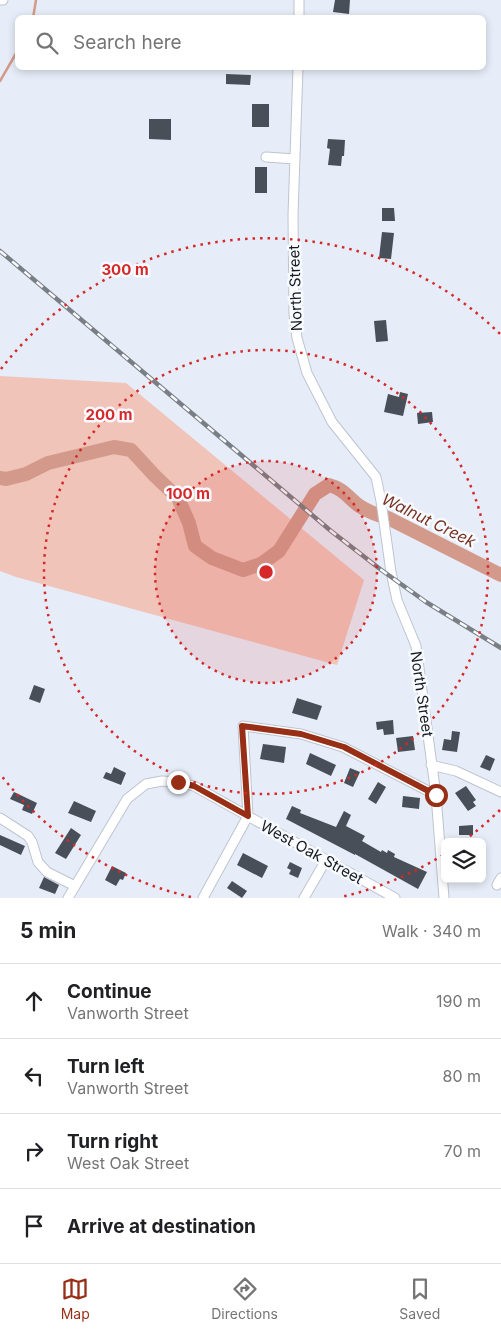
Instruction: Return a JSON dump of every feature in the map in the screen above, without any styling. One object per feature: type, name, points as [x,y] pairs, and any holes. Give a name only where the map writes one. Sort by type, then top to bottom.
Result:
[{"type":"street","points":[[299,0],[299,15]]},
{"type":"street","name":"North Street","points":[[298,70],[293,215],[294,314],[297,338],[307,373],[332,422],[376,477],[397,600],[416,646],[436,795],[444,898]]},
{"type":"street","points":[[266,157],[295,159]]},
{"type":"street","points":[[203,898],[248,816],[242,726],[301,734],[344,747],[436,795]]},
{"type":"street","points":[[431,765],[456,770],[501,792]]},
{"type":"street","name":"West Oak Street","points":[[75,886],[127,799],[146,784],[162,781],[194,786],[395,898]]},
{"type":"street","points":[[0,818],[28,836],[32,842],[38,862],[48,872],[75,886],[68,898]]},
{"type":"street","points":[[304,898],[326,860]]},
{"type":"shaded area","points":[[0,376],[126,383],[364,580],[337,665],[0,571]]},
{"type":"building","points":[[335,0],[350,0],[349,14],[333,12]]},
{"type":"building","points":[[226,74],[251,75],[250,85],[226,84]]},
{"type":"building","points":[[252,104],[269,104],[269,127],[252,127]]},
{"type":"building","points":[[149,119],[171,119],[171,140],[149,139]]},
{"type":"building","points":[[328,139],[345,140],[341,166],[328,165],[330,149],[327,148]]},
{"type":"building","points":[[255,167],[267,167],[267,193],[255,193]]},
{"type":"building","points":[[382,208],[394,208],[395,221],[382,221]]},
{"type":"building","points":[[382,232],[394,233],[391,259],[379,258]]},
{"type":"building","points":[[386,320],[388,341],[376,342],[374,321]]},
{"type":"building","points":[[400,392],[408,394],[403,416],[384,412],[388,394],[399,397]]},
{"type":"building","points":[[432,412],[433,422],[418,424],[417,413]]},
{"type":"building","points":[[34,685],[45,689],[40,703],[29,699]]},
{"type":"building","points":[[297,698],[322,706],[317,720],[292,713]]},
{"type":"building","points":[[393,720],[394,734],[384,735],[383,729],[377,730],[376,722]]},
{"type":"building","points":[[452,731],[460,732],[457,752],[442,750],[444,739],[451,740]]},
{"type":"building","points":[[413,736],[415,750],[398,752],[396,738]]},
{"type":"building","points":[[263,744],[286,747],[284,763],[260,759]]},
{"type":"building","points":[[310,753],[336,765],[331,776],[306,764]]},
{"type":"building","points":[[486,755],[495,759],[490,771],[480,767]]},
{"type":"building","points":[[114,767],[126,773],[121,785],[103,778],[106,772],[111,774]]},
{"type":"building","points":[[350,768],[360,772],[353,787],[344,783]]},
{"type":"building","points":[[378,782],[386,787],[376,804],[368,799]]},
{"type":"building","points":[[466,786],[476,800],[473,802],[476,806],[468,811],[455,793]]},
{"type":"building","points":[[14,792],[37,803],[32,814],[22,810],[24,805],[10,799]]},
{"type":"building","points":[[403,796],[420,798],[419,809],[402,807]]},
{"type":"building","points":[[74,801],[96,811],[91,822],[68,813]]},
{"type":"building","points":[[292,806],[301,810],[300,813],[336,827],[344,811],[351,815],[346,826],[365,836],[362,841],[381,852],[382,850],[387,853],[388,850],[395,854],[394,857],[427,872],[418,889],[286,819]]},
{"type":"building","points":[[473,825],[473,835],[459,835],[459,826]]},
{"type":"building","points":[[71,828],[81,835],[66,859],[55,853]]},
{"type":"building","points":[[0,835],[25,846],[21,855],[0,845]]},
{"type":"building","points":[[243,853],[268,866],[262,878],[237,865]]},
{"type":"building","points":[[290,862],[302,868],[298,878],[289,874],[291,870],[287,868]]},
{"type":"building","points":[[112,866],[126,873],[123,880],[120,879],[116,886],[105,880]]},
{"type":"building","points":[[44,877],[59,885],[55,894],[39,888]]},
{"type":"building","points":[[232,881],[247,891],[242,898],[227,888]]},
{"type":"waterway","points":[[34,15],[36,0]]},
{"type":"waterway","points":[[0,81],[15,55]]},
{"type":"waterway","name":"Walnut Creek","points":[[0,478],[6,479],[26,474],[48,463],[114,447],[131,450],[178,498],[189,523],[195,546],[212,558],[243,570],[261,564],[279,551],[315,494],[329,485],[334,486],[365,510],[388,518],[501,575]]},
{"type":"railway","points":[[0,251],[331,531],[426,602],[501,648]]},
{"type":"route","points":[[178,782],[194,786],[248,816],[242,726],[301,734],[344,747],[436,795]]}]
